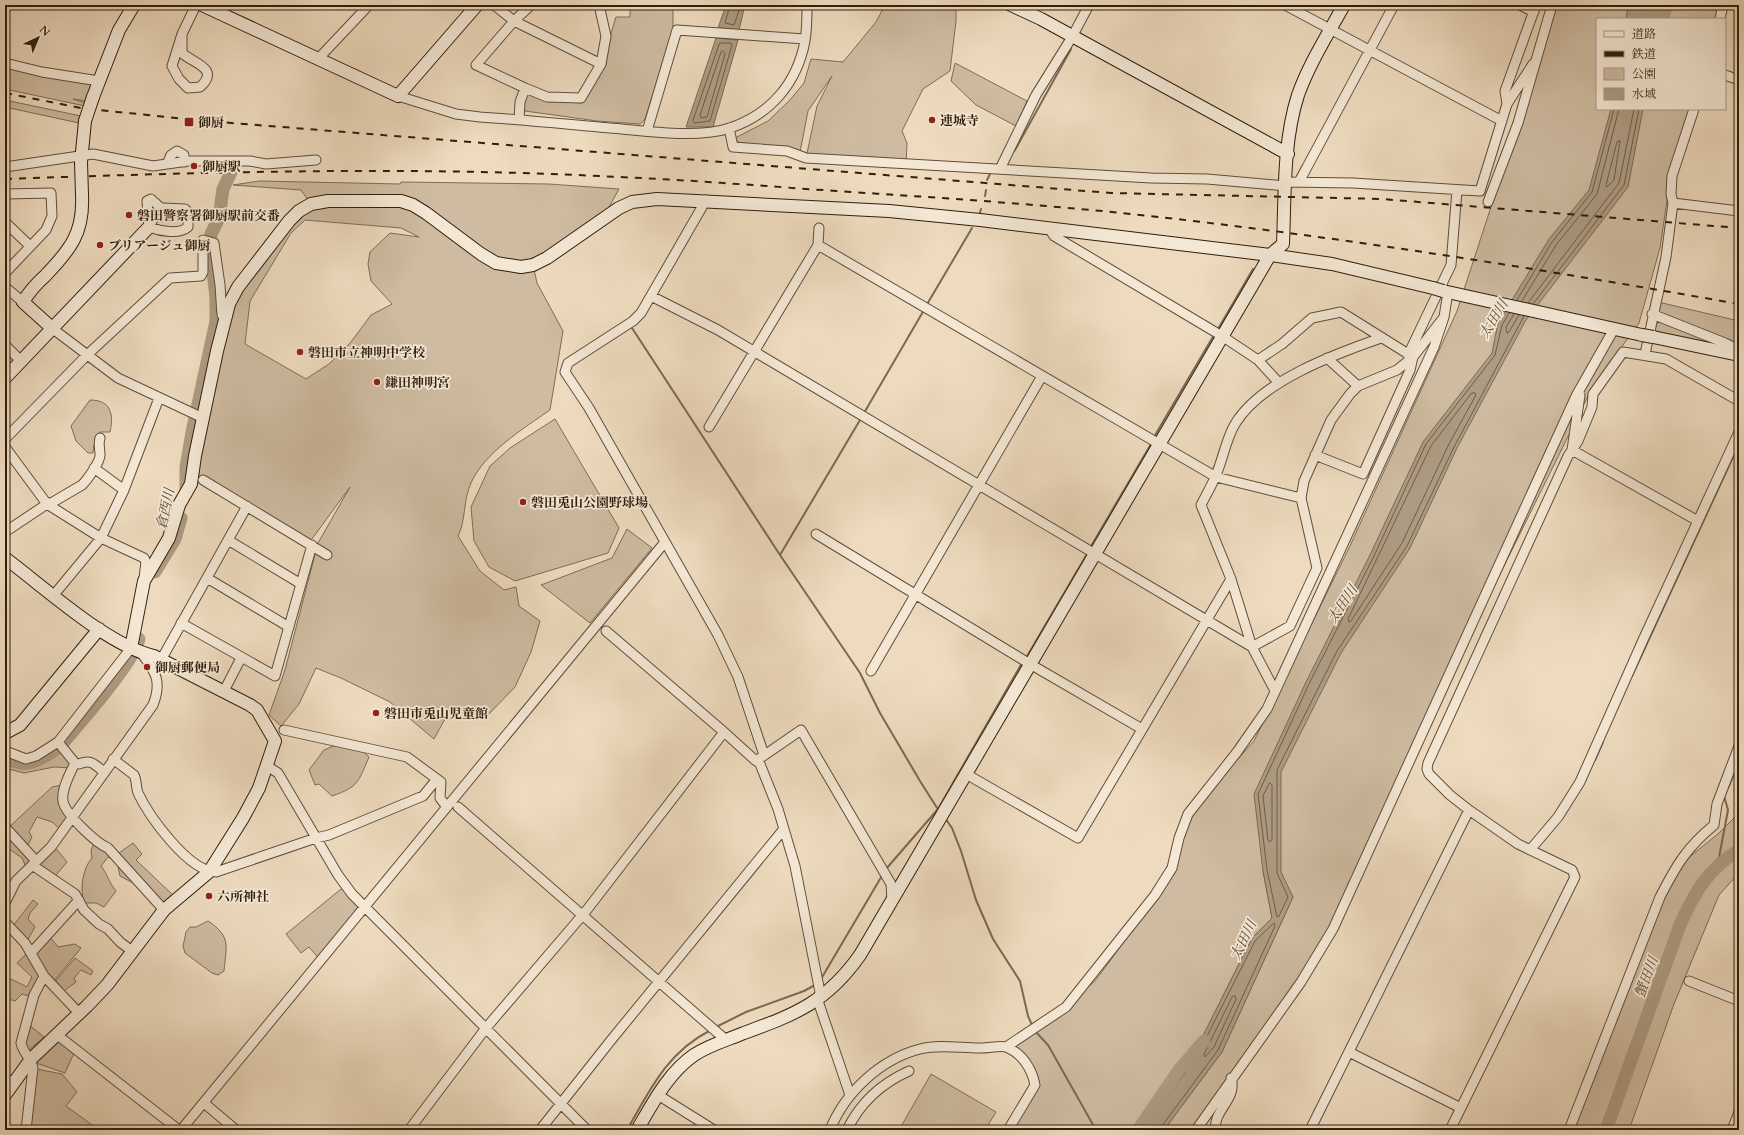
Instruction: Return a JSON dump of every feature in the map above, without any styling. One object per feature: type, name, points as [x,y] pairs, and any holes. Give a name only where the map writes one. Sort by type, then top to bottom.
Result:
[{"type":"street","points":[[23,302],[28,293],[66,255],[74,243],[80,227],[82,195],[81,159],[85,121],[93,96],[119,30],[134,5]]},
{"type":"street","points":[[182,34],[182,53],[187,58],[202,64],[206,68],[206,78],[200,87],[188,88],[179,80],[172,66],[182,34],[196,5]]},
{"type":"street","points":[[202,5],[398,96],[456,114],[647,131],[705,132],[729,128],[765,110],[786,90],[798,66],[805,39],[807,5]]},
{"type":"street","points":[[318,59],[369,5]]},
{"type":"street","points":[[398,96],[477,5]]},
{"type":"street","points":[[494,5],[514,21],[601,64]]},
{"type":"street","points":[[531,5],[514,21],[476,65],[525,88],[547,96],[581,98],[601,64],[606,36],[598,5]]},
{"type":"street","points":[[1011,5],[1041,19],[1288,154]]},
{"type":"street","points":[[1000,169],[1036,95],[1072,37],[1089,5]]},
{"type":"street","points":[[1285,5],[1502,121]]},
{"type":"street","points":[[1297,260],[1283,244],[1291,124],[1299,93],[1344,5]]},
{"type":"street","points":[[1299,182],[1394,5]]},
{"type":"street","points":[[1508,104],[1505,91],[1535,9],[1520,5]]},
{"type":"street","points":[[1488,202],[1518,123],[1552,5]]},
{"type":"street","points":[[1720,18],[1723,5]]},
{"type":"street","points":[[647,131],[677,30],[805,39]]},
{"type":"street","points":[[729,128],[733,147],[787,151],[806,158],[1151,178],[1207,179],[1286,184],[1299,182],[1353,183],[1480,191],[1508,104],[1536,60]]},
{"type":"street","points":[[5,63],[42,72],[99,81]]},
{"type":"street","points":[[1726,75],[1739,80]]},
{"type":"street","points":[[519,120],[520,102],[525,88]]},
{"type":"street","points":[[1645,354],[1652,314],[1666,257],[1673,203],[1671,194],[1672,176],[1694,110]]},
{"type":"street","points":[[5,167],[81,159],[93,154],[105,155],[153,166],[184,162],[219,162],[238,160],[266,164],[316,160]]},
{"type":"street","points":[[1315,455],[1363,474],[1410,370],[1410,356],[1451,265],[1458,190]]},
{"type":"street","points":[[5,194],[51,192],[52,216],[46,230],[5,273]]},
{"type":"street","points":[[144,581],[170,538],[179,505],[189,489],[225,318],[238,287],[289,221],[299,211],[312,204],[328,201],[401,201],[413,205],[481,254],[496,263],[521,267],[533,265],[547,258],[619,208],[632,202],[656,199],[706,200],[889,211],[1048,228],[1332,264],[1441,290],[1739,355]]},
{"type":"street","points":[[148,227],[147,201],[151,200],[162,209]]},
{"type":"street","points":[[706,200],[641,313],[633,321],[568,363],[565,372],[589,408],[718,635],[738,677],[794,866],[806,915],[820,992],[818,1001],[850,1095]]},
{"type":"street","points":[[1673,203],[1739,211]]},
{"type":"street","points":[[5,378],[148,227],[157,212],[162,209],[186,209],[188,212],[188,227],[184,230],[161,231],[148,227]]},
{"type":"street","points":[[5,222],[30,246]]},
{"type":"street","points":[[710,427],[753,352],[818,245],[819,228]]},
{"type":"street","points":[[1048,228],[1054,236],[1222,336],[1258,360],[1279,383]]},
{"type":"street","points":[[5,439],[87,355],[170,278],[201,276],[203,272],[203,240],[214,243],[222,315],[225,318]]},
{"type":"street","points":[[637,1130],[671,1076],[684,1063],[708,1047],[790,1017],[818,1001],[850,969],[892,902],[1158,444],[1270,255],[1283,244]]},
{"type":"street","points":[[818,245],[1158,444],[1216,476],[1301,498]]},
{"type":"street","points":[[5,287],[53,329],[118,378],[203,418]]},
{"type":"street","points":[[830,1130],[846,1098],[879,1069],[902,1055],[922,1048],[1006,1047],[1066,1007],[1155,895],[1172,868],[1179,838],[1188,814],[1241,746],[1267,709],[1434,347],[1444,317],[1441,290]]},
{"type":"street","points":[[651,296],[718,330],[1252,647]]},
{"type":"street","points":[[1258,360],[1282,344],[1312,318],[1341,312],[1410,356]]},
{"type":"street","points":[[1652,314],[1739,350]]},
{"type":"street","points":[[1252,647],[1290,626],[1317,568],[1301,498],[1304,481],[1331,420],[1350,394],[1358,386],[1397,370],[1444,317]]},
{"type":"street","points":[[1196,1130],[1231,1078],[1301,982],[1339,916],[1580,388],[1612,328]]},
{"type":"street","points":[[1275,691],[1252,647],[1231,579],[1201,505],[1216,476],[1234,426],[1241,414],[1251,403],[1279,383],[1327,358],[1381,338]]},
{"type":"street","points":[[5,345],[21,360]]},
{"type":"street","points":[[1450,1130],[1575,877],[1572,870],[1518,844],[1469,810],[1450,795],[1429,774],[1427,769],[1428,763],[1572,450],[1578,441],[1592,407],[1593,394],[1623,352],[1645,354],[1666,359],[1739,401]]},
{"type":"street","points":[[1327,358],[1358,386]]},
{"type":"street","points":[[871,671],[914,594],[1042,376]]},
{"type":"street","points":[[1572,450],[1580,388]]},
{"type":"street","points":[[53,596],[101,538],[124,490],[159,398]]},
{"type":"street","points":[[1530,850],[1558,817],[1580,782],[1739,432]]},
{"type":"street","points":[[5,532],[46,504],[53,502],[88,480],[100,455],[98,444],[100,438]]},
{"type":"street","points":[[5,447],[46,504],[101,538],[144,558],[146,562],[144,581],[131,648],[58,742],[36,756],[26,759],[5,751]]},
{"type":"street","points":[[1572,450],[1698,521]]},
{"type":"street","points":[[94,468],[124,490]]},
{"type":"street","points":[[203,480],[327,555]]},
{"type":"street","points":[[161,660],[247,506]]},
{"type":"street","points":[[816,534],[1030,664],[1142,728]]},
{"type":"street","points":[[228,540],[301,584]]},
{"type":"street","points":[[56,1034],[180,1130],[204,1103],[664,542]]},
{"type":"street","points":[[181,623],[275,676],[312,545]]},
{"type":"street","points":[[5,1095],[9,1080],[107,985],[164,910],[209,872],[243,818],[268,766],[274,741],[257,710],[246,702],[161,660],[142,654],[131,648],[99,629],[6,561]]},
{"type":"street","points":[[207,578],[289,627]]},
{"type":"street","points":[[966,774],[1078,838],[1231,579]]},
{"type":"street","points":[[5,733],[20,725],[99,629]]},
{"type":"street","points":[[606,631],[756,761],[802,730],[891,884],[892,902]]},
{"type":"street","points":[[5,903],[16,881],[51,847],[153,705],[157,695],[158,681],[152,667],[142,654]]},
{"type":"street","points":[[224,691],[241,658]]},
{"type":"street","points":[[284,730],[407,757],[441,782],[440,798],[447,807]]},
{"type":"street","points":[[414,1128],[486,1028],[583,915],[724,732]]},
{"type":"street","points":[[58,742],[75,763],[79,764],[92,761],[104,772]]},
{"type":"street","points":[[1569,1130],[1660,898],[1678,863],[1696,840],[1714,825],[1717,804],[1739,746]]},
{"type":"street","points":[[113,759],[134,775],[138,792],[146,808],[188,860],[209,872],[216,872],[329,835],[423,796],[437,779]]},
{"type":"street","points":[[75,763],[64,790],[63,802],[72,817],[101,845],[108,848],[164,910]]},
{"type":"street","points":[[268,766],[278,773],[338,875],[352,894],[587,1130]]},
{"type":"street","points":[[458,806],[726,1040]]},
{"type":"street","points":[[1310,1130],[1469,810]]},
{"type":"street","points":[[5,827],[34,863],[75,894],[84,910],[132,951]]},
{"type":"street","points":[[540,1130],[612,1039],[783,830]]},
{"type":"street","points":[[31,953],[79,900]]},
{"type":"street","points":[[5,922],[17,933],[31,953],[44,976],[79,1013]]},
{"type":"street","points":[[29,1130],[30,1088],[33,1076],[31,1059],[22,1050],[21,1043],[34,995],[44,976]]},
{"type":"street","points":[[1689,981],[1739,1001]]},
{"type":"street","points":[[1006,1047],[1026,1063],[1033,1076],[1035,1084],[1008,1130]]},
{"type":"street","points":[[1349,1052],[1461,1108]]},
{"type":"street","points":[[847,1130],[857,1112],[874,1092],[892,1078],[909,1071]]},
{"type":"street","points":[[1216,1130],[1215,1125],[1218,1117],[1230,1099],[1233,1084],[1231,1078]]},
{"type":"street","points":[[658,1095],[714,1130]]},
{"type":"street","points":[[204,1103],[236,1130]]},
{"type":"street","points":[[1734,1129],[1739,1112]]},
{"type":"green space","points":[[630,5],[673,5],[673,29],[645,119],[640,124],[597,121],[525,111],[523,100],[528,92],[545,100],[582,103],[606,64],[610,37],[616,17],[630,17]]},
{"type":"green space","points":[[885,5],[956,5],[956,21],[950,71],[923,89],[902,131],[907,143],[906,165],[806,158],[817,106],[832,76],[808,111],[800,152],[738,142],[735,138],[768,121],[789,101],[804,83],[811,59],[843,62],[876,22]]},
{"type":"green space","points":[[1557,5],[1721,5],[1719,18],[1596,18],[1596,110],[1691,110],[1672,166],[1660,248],[1639,323],[1592,388],[1422,732],[1314,961],[1199,1130],[1164,1130],[1222,1052],[1293,897],[1263,871],[1272,918],[1252,938],[1194,1054],[1139,1130],[1007,1130],[1035,1085],[1013,1042],[1056,1014],[1095,981],[1175,873],[1188,814],[1254,741],[1349,548],[1457,311]]},
{"type":"green space","points":[[5,63],[92,82],[86,101],[73,99],[86,103],[85,106],[5,89]]},
{"type":"green space","points":[[955,63],[1027,101],[1016,126],[976,105],[951,81]]},
{"type":"green space","points":[[5,100],[81,116],[79,123],[5,107]]},
{"type":"green space","points":[[259,181],[400,184],[401,182],[549,184],[619,189],[602,220],[533,265],[537,283],[563,331],[550,410],[506,442],[485,461],[477,472],[468,490],[461,530],[458,536],[480,571],[504,590],[516,587],[519,606],[540,621],[531,652],[515,687],[486,717],[450,710],[434,739],[390,702],[341,678],[316,668],[299,704],[281,726],[269,715],[285,670],[318,543],[350,487],[309,543],[197,478],[213,391],[217,351],[240,286],[311,204],[301,190],[233,185]],"holes":[[[305,220],[401,228],[419,237],[390,233],[370,252],[368,264],[371,281],[392,304],[371,315],[351,342],[329,364],[306,379],[245,344],[250,301],[291,233]]]},
{"type":"green space","points":[[1658,302],[1739,321],[1739,349],[1651,332]]},
{"type":"green space","points":[[90,400],[103,402],[107,405],[112,419],[110,432],[100,432],[94,445],[93,453],[88,453],[76,441],[71,426]]},
{"type":"green space","points":[[555,419],[619,528],[608,553],[515,581],[489,567],[474,541],[471,507],[490,466],[510,448]]},
{"type":"green space","points":[[627,529],[652,548],[590,623],[541,585],[612,558]]},
{"type":"green space","points":[[58,742],[72,768],[54,767],[24,773],[5,768],[5,751],[26,759]]},
{"type":"green space","points":[[336,745],[357,746],[369,757],[356,783],[347,790],[332,796],[319,784],[315,785],[309,770],[324,750]]},
{"type":"green space","points":[[67,784],[63,802],[72,817],[59,828],[52,822],[37,817],[29,832],[32,837],[28,845],[17,840],[35,860],[26,867],[22,858],[5,846],[5,831],[52,787]]},
{"type":"green space","points":[[1739,813],[1739,873],[1719,895],[1674,1004],[1629,1130],[1572,1130],[1658,911],[1681,864],[1719,833]]},
{"type":"green space","points":[[95,841],[115,856],[133,843],[142,854],[136,860],[177,899],[164,910],[133,883],[120,876],[117,862],[108,857],[101,866],[116,891],[104,907],[96,903],[84,903],[82,886],[84,874],[92,858],[91,850]]},
{"type":"green space","points":[[54,846],[67,862],[52,880],[41,869],[38,861]]},
{"type":"green space","points":[[346,885],[362,904],[321,961],[309,947],[301,953],[286,934]]},
{"type":"green space","points":[[33,900],[38,904],[30,913],[28,919],[35,927],[27,941],[13,926]]},
{"type":"green space","points":[[208,921],[221,932],[226,943],[224,971],[218,975],[212,973],[185,953],[183,946],[186,932],[190,927],[196,927]]},
{"type":"green space","points":[[49,936],[58,947],[75,944],[81,948],[54,981],[47,974],[34,952]]},
{"type":"green space","points":[[27,953],[40,976],[32,997],[22,994],[15,1001],[5,998],[6,979],[9,978],[27,987],[32,977],[17,963]]},
{"type":"green space","points":[[75,958],[93,971],[91,975],[81,970],[74,978],[76,982],[64,991],[55,982]]},
{"type":"green space","points":[[29,1025],[44,1037],[28,1051],[24,1048]]},
{"type":"green space","points":[[57,1038],[74,1053],[65,1073],[36,1063],[35,1059]]},
{"type":"green space","points":[[37,1069],[62,1074],[77,1092],[66,1106],[99,1130],[38,1130],[31,1126]]},
{"type":"green space","points":[[931,1074],[996,1112],[985,1130],[899,1130]]},
{"type":"water","points":[[726,5],[745,5],[739,30],[718,28]]},
{"type":"water","points":[[1628,5],[1664,5],[1661,18],[1626,18]]},
{"type":"water","points":[[716,38],[738,40],[713,127],[686,127]]},
{"type":"water","points":[[1611,110],[1643,110],[1628,187],[1526,320],[1457,448],[1410,548],[1341,653],[1281,772],[1281,872],[1293,897],[1222,1052],[1164,1130],[1139,1130],[1194,1054],[1252,938],[1272,918],[1263,871],[1254,794],[1306,682],[1370,555],[1423,442],[1492,353],[1498,323],[1549,239],[1589,190]]},
{"type":"waterway","name":"太田川","points":[[1662,18],[1667,5]]},
{"type":"waterway","points":[[1011,154],[1015,150],[1071,49]]},
{"type":"waterway","points":[[1307,158],[1312,149]]},
{"type":"waterway","points":[[1297,176],[1303,165]]},
{"type":"waterway","name":"倉西川","points":[[186,491],[186,467],[192,432],[216,321],[216,298],[210,246],[211,234],[219,218],[223,189],[233,168]]},
{"type":"waterway","points":[[987,180],[991,172]]},
{"type":"waterway","points":[[985,196],[986,190]]},
{"type":"waterway","points":[[979,216],[981,209]]},
{"type":"waterway","points":[[926,306],[972,228]]},
{"type":"waterway","points":[[1218,329],[1253,269]]},
{"type":"waterway","points":[[864,413],[924,310]]},
{"type":"waterway","points":[[632,328],[780,555],[860,673],[880,713],[939,811]]},
{"type":"waterway","points":[[1154,437],[1214,335]]},
{"type":"waterway","points":[[780,555],[860,420]]},
{"type":"waterway","points":[[1090,548],[1151,444]]},
{"type":"waterway","points":[[1632,676],[1739,444]]},
{"type":"waterway","name":"倉西川","points":[[155,572],[175,539],[181,518]]},
{"type":"waterway","points":[[1026,658],[1087,554]]},
{"type":"waterway","name":"倉西川","points":[[5,758],[20,763],[31,762],[48,754],[62,744],[117,677],[128,662],[139,639]]},
{"type":"waterway","points":[[886,869],[938,809],[1022,663]]},
{"type":"waterway","points":[[1595,760],[1603,742]]},
{"type":"waterway","points":[[1728,788],[1739,762]]},
{"type":"waterway","points":[[1717,868],[1728,810],[1724,796]]},
{"type":"waterway","points":[[945,818],[952,828],[961,851],[976,900],[993,939],[1020,981],[1028,1016],[1032,1025]]},
{"type":"waterway","name":"蟹田川","points":[[1606,1130],[1685,913],[1697,892],[1710,874],[1728,857],[1739,850]]},
{"type":"waterway","points":[[821,979],[883,874]]},
{"type":"waterway","points":[[716,1027],[746,1012],[804,991],[815,985]]},
{"type":"waterway","points":[[627,1130],[652,1087],[671,1061],[683,1049],[711,1030]]},
{"type":"waterway","points":[[1035,1031],[1048,1045],[1096,1130]]},
{"type":"waterway","name":"太田川","points":[[1138,1130],[1179,1070],[1204,1041]]},
{"type":"railway","points":[[5,93],[81,108],[194,120],[1111,193],[1382,199],[1739,228]]},
{"type":"railway","points":[[5,179],[235,172],[465,172],[673,180],[957,199],[1038,205],[1159,217],[1304,235],[1522,267],[1739,304]]},
{"type":"place","name":"連城寺","points":[[932,120]]},
{"type":"place","name":"御厨","points":[[189,122]]},
{"type":"place","name":"御厨駅","points":[[194,166]]},
{"type":"place","name":"磐田警察署御厨駅前交番","points":[[129,215]]},
{"type":"place","name":"ブリアージュ御厨","points":[[100,245]]},
{"type":"place","name":"磐田市立神明中学校","points":[[300,352]]},
{"type":"place","name":"鎌田神明宮","points":[[377,382]]},
{"type":"place","name":"磐田兎山公園野球場","points":[[523,502]]},
{"type":"place","name":"御厨郵便局","points":[[147,667]]},
{"type":"place","name":"磐田市兎山児童館","points":[[376,713]]},
{"type":"place","name":"六所神社","points":[[209,896]]}]
